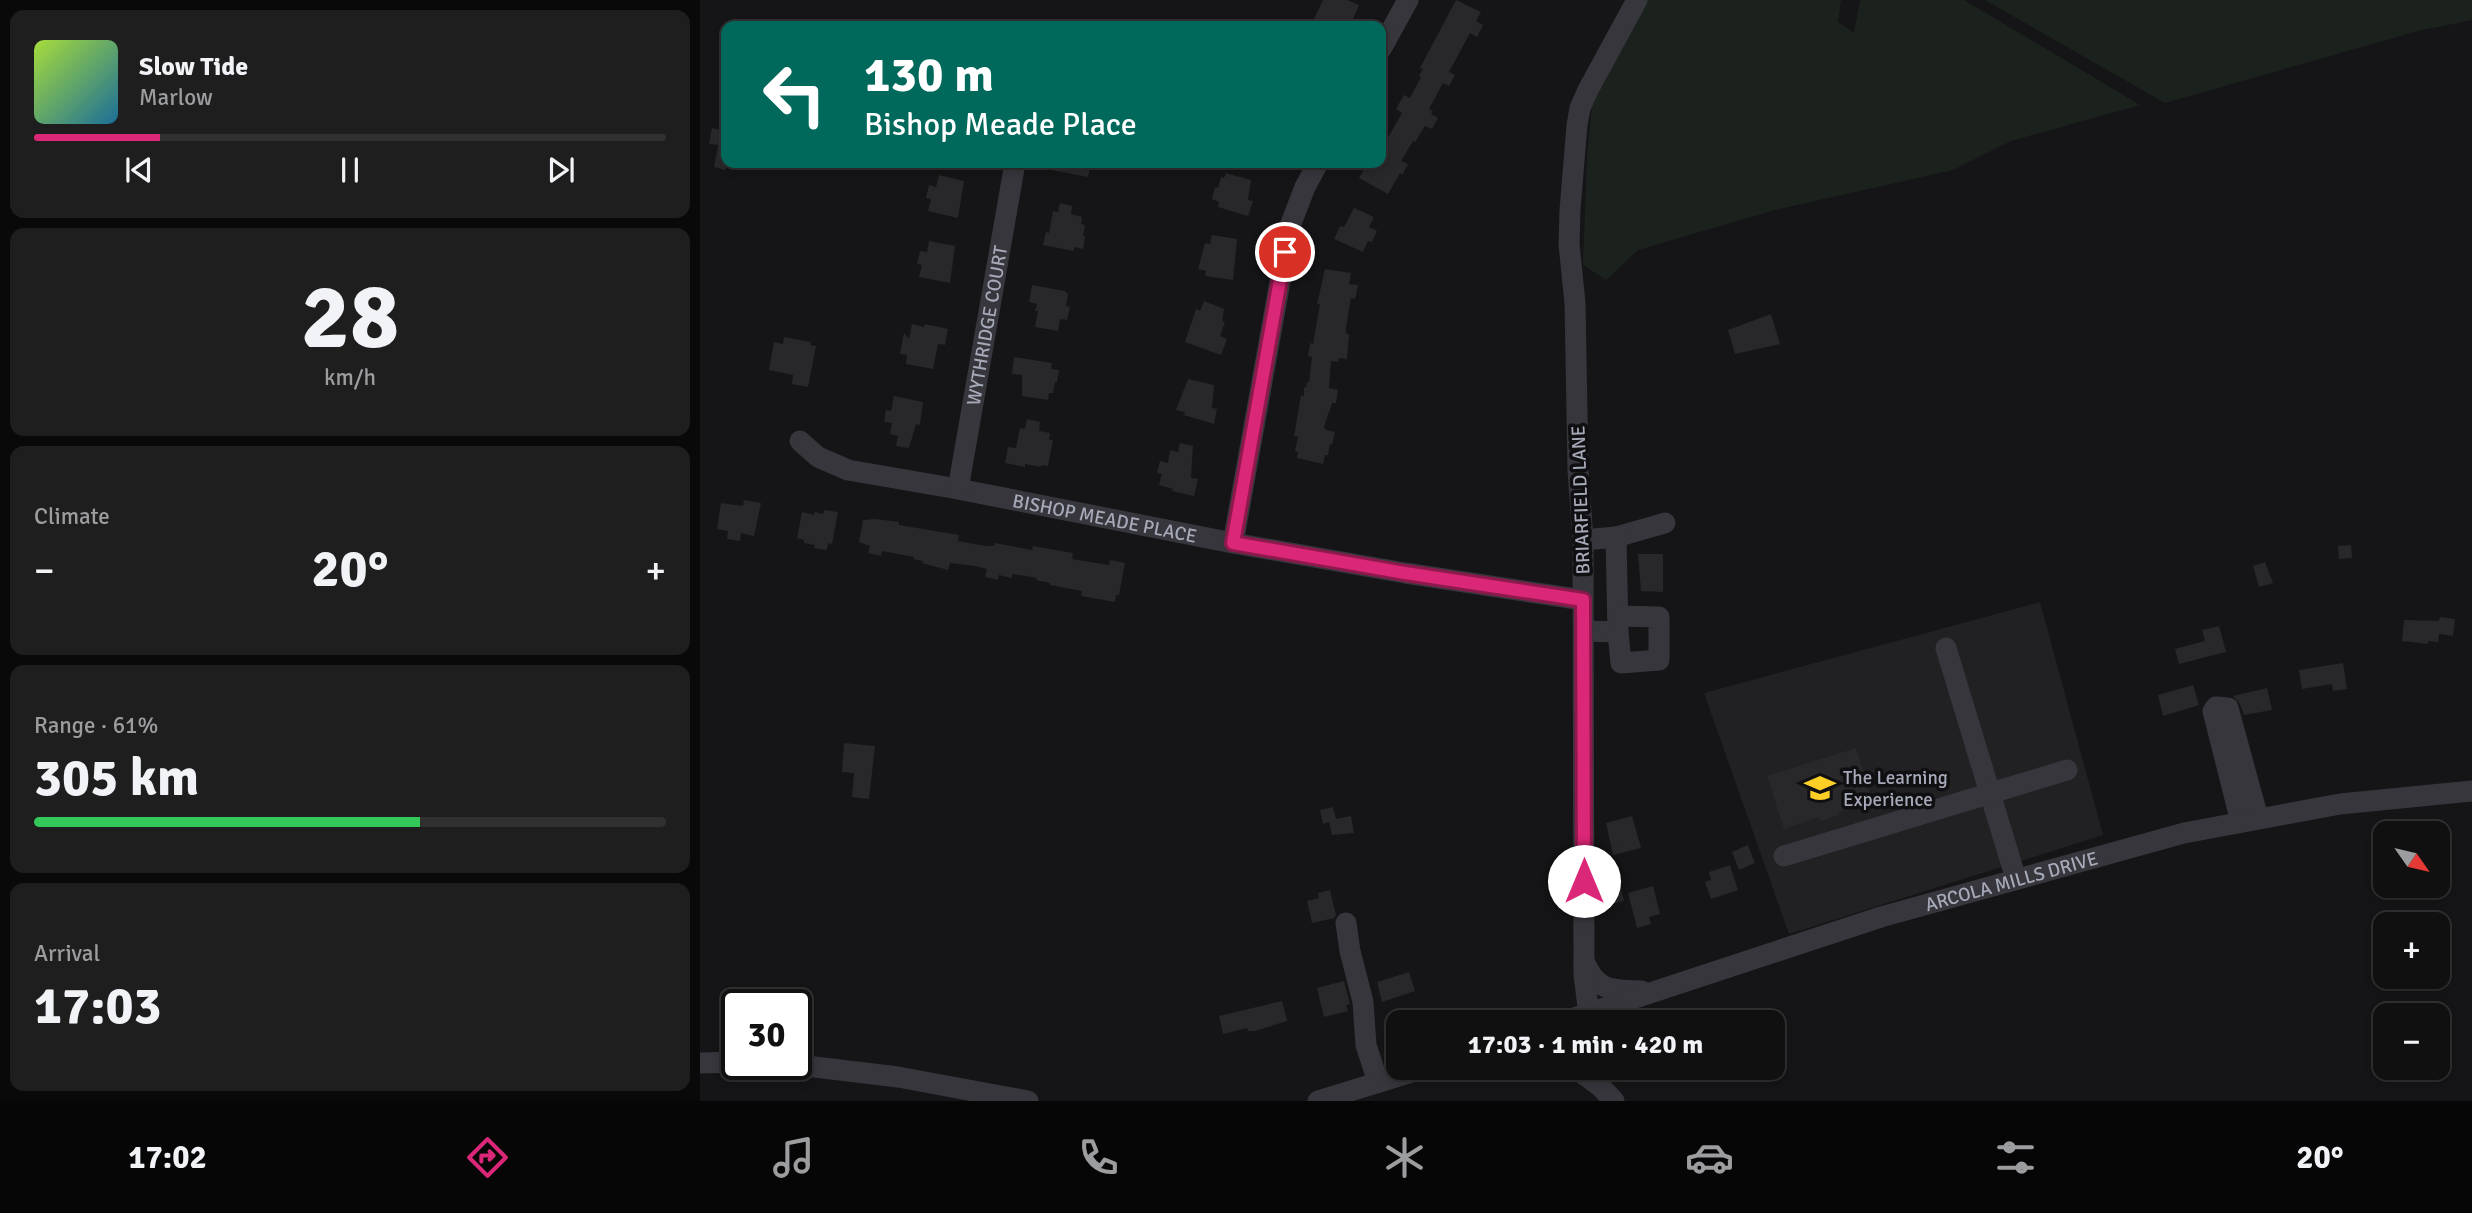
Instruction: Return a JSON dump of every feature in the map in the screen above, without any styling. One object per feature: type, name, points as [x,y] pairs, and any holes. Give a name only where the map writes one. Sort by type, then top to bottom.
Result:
[{"type":"street","points":[[1386,40],[1408,0]]},
{"type":"street","name":"BRIARFIELD LANE","points":[[1588,1010],[1583,960],[1583,540],[1577,470],[1575,303],[1569,244],[1570,209],[1580,108],[1587,90],[1637,0]]},
{"type":"street","name":"WYTHRIDGE COURT","points":[[958,489],[1014,168]]},
{"type":"street","points":[[1233,543],[1290,226],[1315,168]]},
{"type":"street","name":"BISHOP MEADE PLACE","points":[[800,441],[818,457],[848,470],[1233,543],[1583,600]]},
{"type":"street","points":[[1583,540],[1616,537],[1665,523]]},
{"type":"street","points":[[1584,631],[1618,624],[1616,537]]},
{"type":"street","points":[[1946,648],[2016,879]]},
{"type":"street","points":[[1784,856],[2067,770]]},
{"type":"street","name":"ARCOLA MILLS DRIVE","points":[[1609,1010],[1658,991],[1881,917],[2184,833],[2340,804],[2472,791]]},
{"type":"street","points":[[1346,923],[1363,1002],[1366,1045],[1378,1083]]},
{"type":"street","points":[[1583,960],[1594,979],[1604,987],[1658,991]]},
{"type":"street","points":[[700,1063],[721,1062]]},
{"type":"street","points":[[812,1067],[911,1079],[1028,1101]]},
{"type":"street","points":[[1330,1099],[1387,1080]]},
{"type":"street","points":[[1591,1080],[1614,1101]]},
{"type":"street","points":[[1608,1080],[1614,1101]]},
{"type":"shaded area","points":[[1646,0],[1841,0],[1838,22],[1854,33],[1860,0],[1964,0],[2140,105],[2011,141],[1953,170],[1775,210],[1638,250],[1606,280],[1583,265],[1587,158],[1593,95]]},
{"type":"shaded area","points":[[1985,0],[2472,0],[2472,20],[2418,31],[2165,103]]},
{"type":"shaded area","points":[[2040,602],[2103,835],[1789,934],[1704,693]]},
{"type":"building","points":[[1323,0],[1347,0],[1359,5],[1352,21],[1314,19]]},
{"type":"building","points":[[1456,0],[1481,12],[1476,21],[1483,25],[1477,37],[1470,33],[1449,72],[1455,75],[1449,86],[1443,83],[1429,109],[1433,111],[1431,114],[1438,118],[1432,129],[1425,126],[1415,142],[1413,141],[1401,161],[1408,164],[1388,194],[1359,178],[1365,168],[1386,168],[1386,141],[1402,113],[1396,109],[1404,95],[1410,98],[1421,77],[1419,76],[1423,69],[1420,68]]},
{"type":"building","points":[[712,128],[721,130],[721,168],[726,170],[714,167],[718,145],[709,144]]},
{"type":"building","points":[[1046,168],[1090,168],[1088,177]]},
{"type":"building","points":[[1226,173],[1251,180],[1248,200],[1253,201],[1248,216],[1218,207],[1219,202],[1212,199],[1215,187],[1218,188],[1221,177],[1224,178]]},
{"type":"building","points":[[939,175],[964,181],[958,218],[928,211],[931,199],[926,198],[929,185],[936,187]]},
{"type":"building","points":[[1060,203],[1072,206],[1071,214],[1082,217],[1081,224],[1085,225],[1083,249],[1074,247],[1074,251],[1043,245],[1046,232],[1049,233],[1053,211],[1058,212]]},
{"type":"building","points":[[1354,208],[1374,217],[1369,227],[1377,231],[1363,252],[1334,239]]},
{"type":"building","points":[[1212,235],[1237,239],[1233,280],[1205,276],[1206,271],[1198,269],[1205,243],[1210,244]]},
{"type":"building","points":[[929,241],[955,246],[950,283],[919,277],[922,265],[917,264],[920,251],[927,252]]},
{"type":"building","points":[[1325,269],[1351,273],[1349,284],[1358,285],[1355,299],[1351,298],[1346,327],[1346,334],[1349,334],[1347,359],[1331,361],[1329,388],[1338,390],[1336,403],[1332,403],[1324,427],[1335,432],[1323,464],[1297,458],[1298,452],[1295,451],[1298,437],[1294,436],[1301,395],[1304,396],[1304,387],[1306,388],[1309,382],[1312,357],[1308,356],[1310,343],[1313,344],[1320,304],[1317,304]]},
{"type":"building","points":[[1032,285],[1065,291],[1068,294],[1066,306],[1070,307],[1067,320],[1060,319],[1058,331],[1035,327],[1037,304],[1029,302]]},
{"type":"building","points":[[1204,301],[1224,309],[1222,321],[1225,322],[1220,336],[1227,339],[1221,355],[1185,342],[1196,309],[1200,311]]},
{"type":"building","points":[[1771,314],[1780,344],[1735,354],[1728,330]]},
{"type":"building","points":[[912,324],[948,329],[945,345],[938,344],[933,369],[906,364],[907,355],[900,354],[904,333],[909,339]]},
{"type":"building","points":[[784,337],[811,342],[810,345],[816,346],[808,387],[792,384],[793,375],[769,370],[774,342],[783,344]]},
{"type":"building","points":[[1014,357],[1052,363],[1051,369],[1059,370],[1053,393],[1049,393],[1048,400],[1022,396],[1022,375],[1012,374]]},
{"type":"building","points":[[1188,379],[1214,385],[1212,408],[1217,409],[1214,424],[1176,410]]},
{"type":"building","points":[[894,396],[923,402],[920,425],[916,424],[909,448],[896,446],[898,436],[890,434],[892,423],[884,422],[886,410],[891,411]]},
{"type":"building","points":[[1027,419],[1040,422],[1039,431],[1050,433],[1049,440],[1053,440],[1048,466],[1025,464],[1025,467],[1005,463],[1008,447],[1016,448],[1020,428],[1025,429]]},
{"type":"building","points":[[1180,443],[1193,446],[1191,478],[1198,479],[1194,496],[1159,485],[1162,474],[1157,473],[1160,461],[1168,463],[1170,450],[1178,452]]},
{"type":"building","points":[[744,500],[761,503],[754,536],[741,533],[740,541],[727,539],[728,531],[717,529],[721,503],[743,506]]},
{"type":"building","points":[[824,510],[838,512],[832,544],[828,543],[827,550],[814,548],[815,545],[804,543],[804,540],[797,538],[802,512],[814,515],[815,512],[823,514]]},
{"type":"building","points":[[875,519],[959,535],[958,541],[986,546],[994,546],[995,543],[1032,550],[1033,546],[1073,553],[1072,559],[1109,565],[1110,560],[1125,563],[1119,595],[1116,595],[1115,602],[1081,596],[1082,591],[1050,585],[1036,580],[1037,578],[1013,574],[1011,578],[999,575],[998,580],[985,577],[987,569],[975,566],[950,563],[948,570],[922,563],[923,561],[913,559],[914,557],[882,551],[881,556],[868,553],[870,546],[859,542],[863,520]]},
{"type":"building","points":[[2351,545],[2352,558],[2339,559],[2338,546]]},
{"type":"building","points":[[1638,554],[1663,554],[1663,592],[1641,591]]},
{"type":"building","points":[[2265,562],[2273,583],[2259,587],[2253,566]]},
{"type":"building","points":[[2440,617],[2455,619],[2453,636],[2439,634],[2438,642],[2428,641],[2428,644],[2402,641],[2404,620],[2439,621]]},
{"type":"building","points":[[2219,626],[2226,652],[2179,664],[2175,649],[2205,641],[2202,630]]},
{"type":"building","points":[[2343,663],[2347,689],[2333,691],[2332,684],[2302,689],[2299,670]]},
{"type":"building","points":[[2193,685],[2199,705],[2163,716],[2158,695]]},
{"type":"building","points":[[2267,688],[2272,710],[2244,715],[2233,696]]},
{"type":"building","points":[[844,743],[875,746],[869,799],[852,797],[854,773],[842,772]]},
{"type":"building","name":"The Learning Experience","points":[[1856,748],[1872,801],[1838,812],[1839,815],[1820,821],[1819,817],[1784,829],[1767,776]]},
{"type":"building","points":[[1333,807],[1336,819],[1351,816],[1354,833],[1332,835],[1329,822],[1323,824],[1320,810]]},
{"type":"building","points":[[1632,816],[1641,848],[1613,855],[1606,823]]},
{"type":"building","points":[[1748,845],[1755,863],[1739,870],[1732,852]]},
{"type":"building","points":[[1730,865],[1738,890],[1711,899],[1705,882],[1711,880],[1709,872]]},
{"type":"building","points":[[1620,884],[1624,901],[1608,905],[1604,888]]},
{"type":"building","points":[[1653,886],[1660,914],[1649,917],[1651,924],[1637,928],[1628,893]]},
{"type":"building","points":[[1330,890],[1336,915],[1334,918],[1312,923],[1307,901],[1319,898],[1318,893]]},
{"type":"building","points":[[1409,972],[1415,991],[1382,1002],[1377,982]]},
{"type":"building","points":[[1344,981],[1350,1004],[1346,1005],[1348,1011],[1324,1017],[1317,988]]},
{"type":"building","points":[[1282,1001],[1287,1021],[1255,1031],[1248,1031],[1247,1028],[1223,1034],[1219,1016]]},
{"type":"place","name":"The Learning Experience","points":[[1820,788]]},
{"type":"route","points":[[1285,252],[1233,543],[1583,600],[1584,881]]}]
